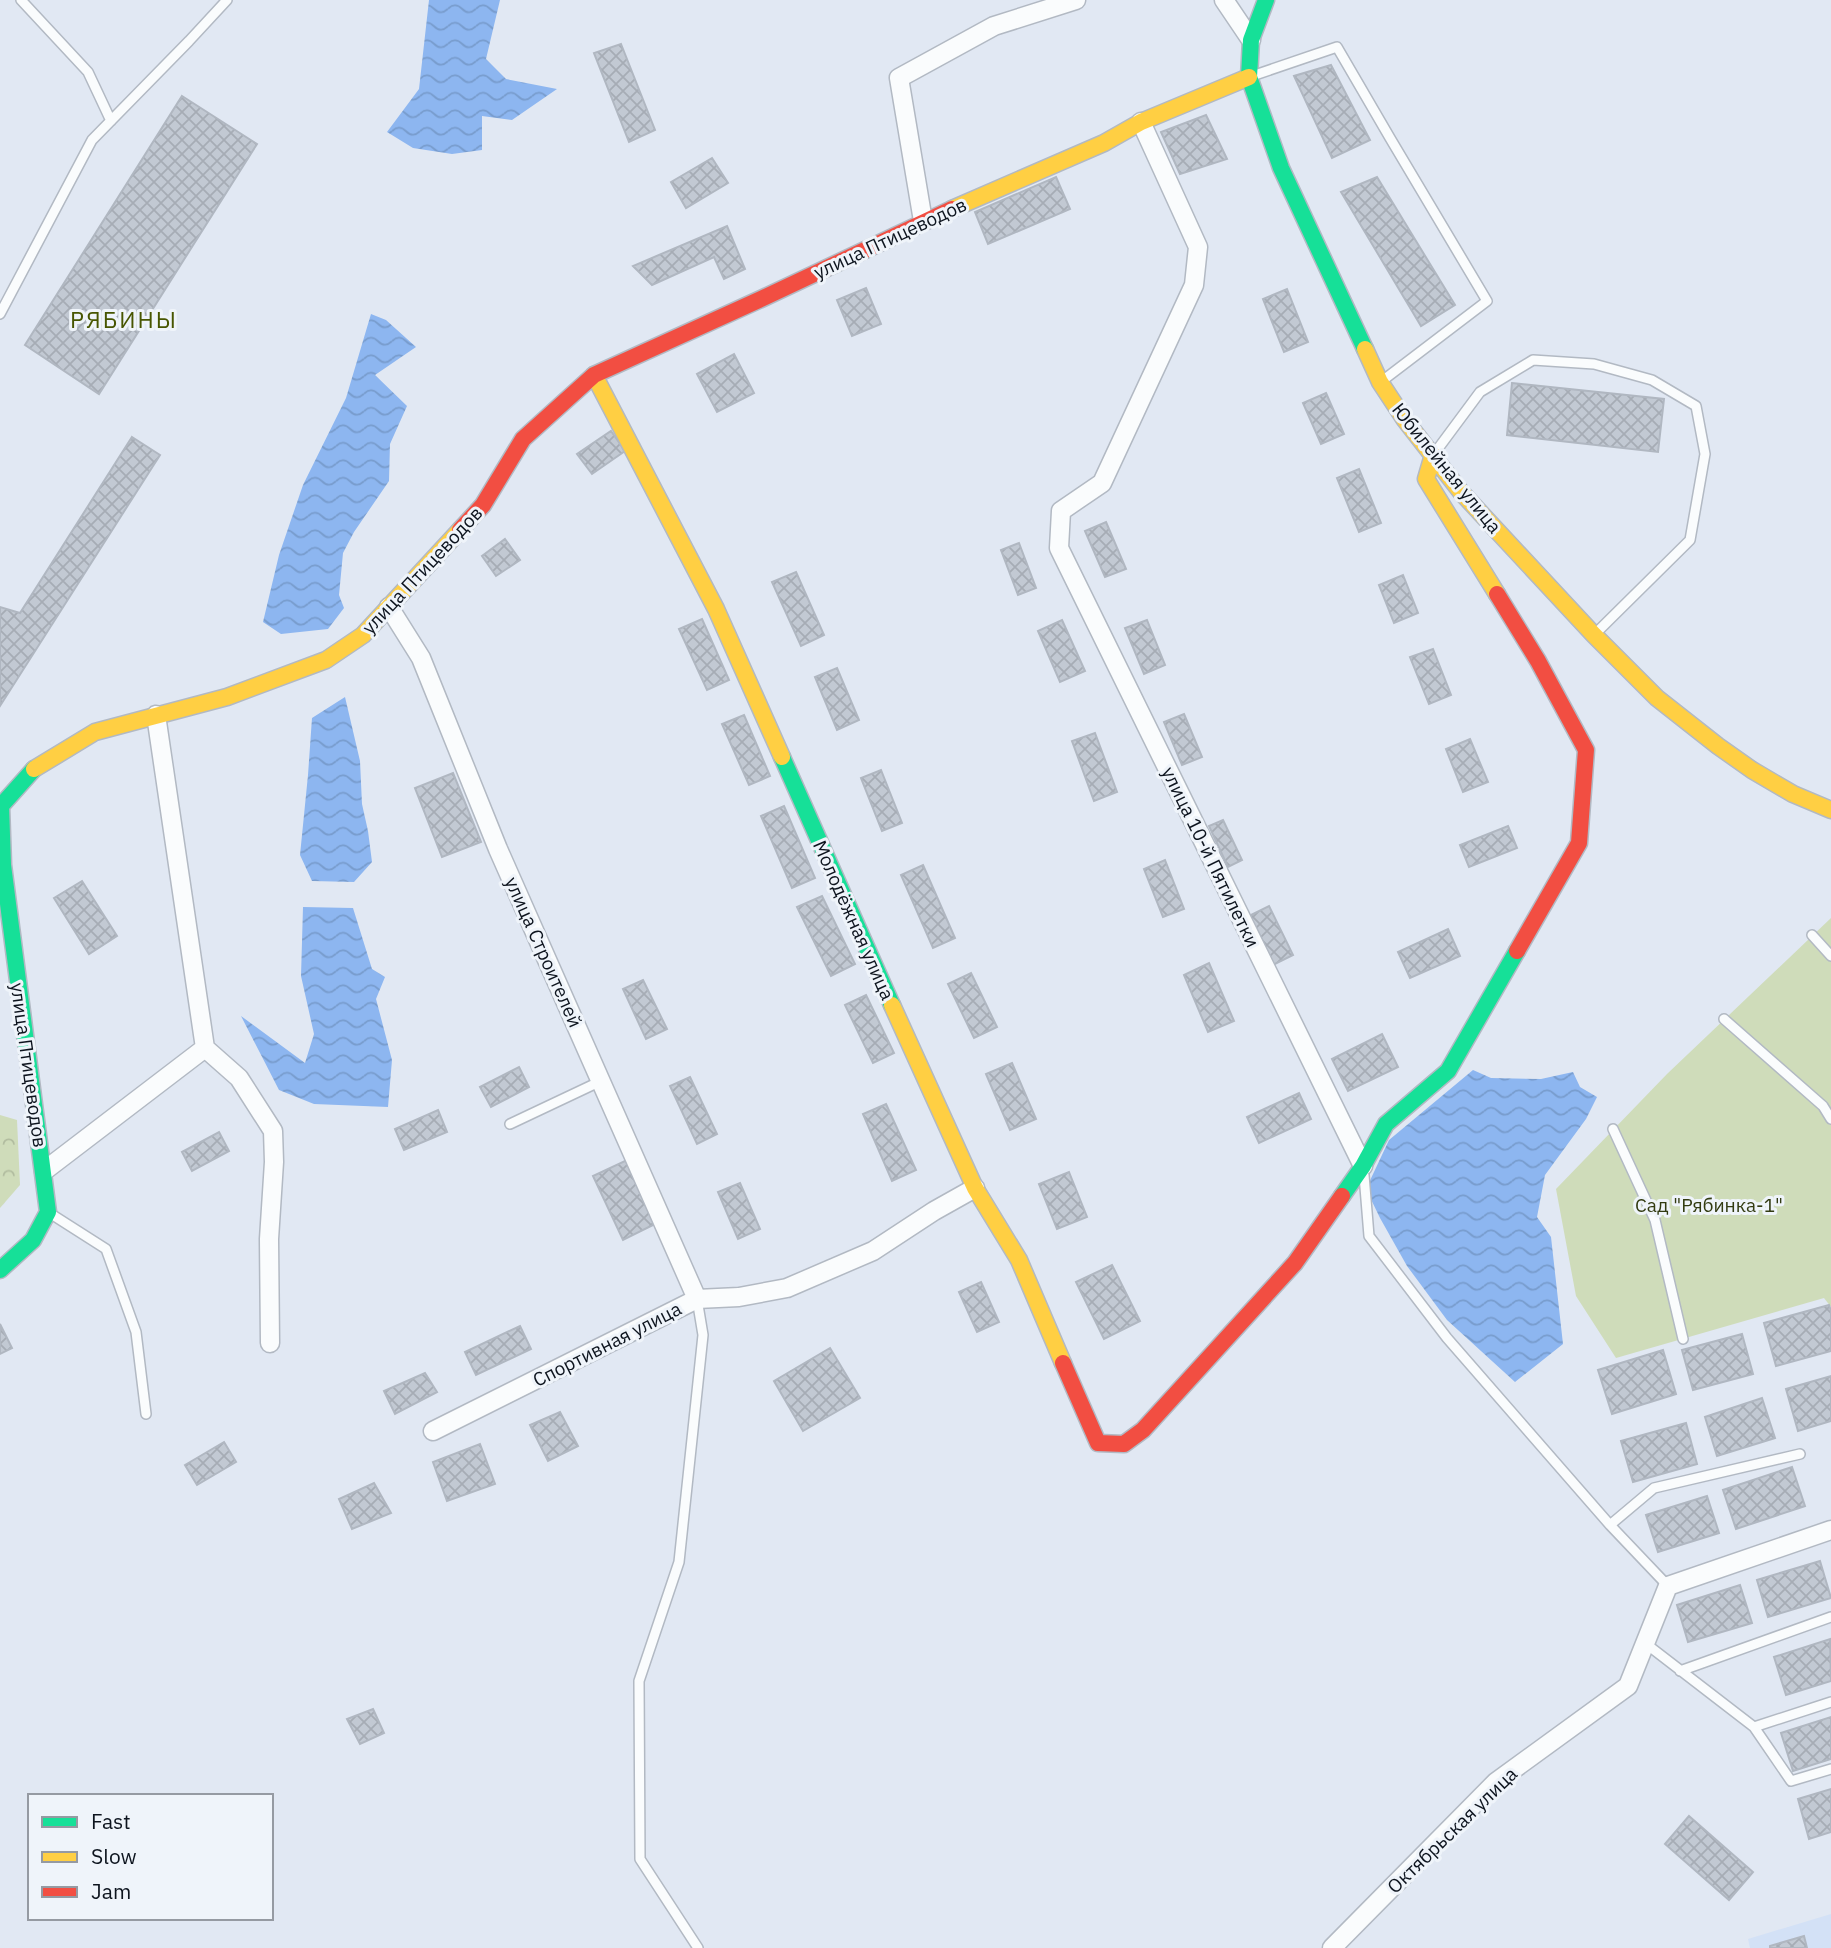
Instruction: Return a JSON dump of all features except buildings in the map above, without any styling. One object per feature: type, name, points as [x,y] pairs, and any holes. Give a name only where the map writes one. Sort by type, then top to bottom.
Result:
[{"type":"street","points":[[923,221],[899,78],[994,26],[1076,0]]},
{"type":"street","points":[[1224,0],[1251,40]]},
{"type":"street","name":"Юбилейная улица","points":[[1266,0],[1251,40],[1249,77],[1281,168],[1380,382],[1405,421],[1461,492],[1594,635],[1657,698],[1752,770],[1793,794],[1831,810]]},
{"type":"street","name":"улица Птицеводов","points":[[48,1212],[3,865],[1,807],[33,770],[95,732],[227,697],[326,660],[363,635],[483,505],[523,439],[594,375],[923,221],[1104,142],[1140,122],[1249,77]]},
{"type":"street","name":"улица 10-й Пятилетки","points":[[1140,122],[1198,247],[1194,285],[1101,483],[1060,511],[1059,548],[1363,1166]]},
{"type":"street","name":"Молодёжная улица","points":[[594,375],[716,608],[918,1064],[975,1188],[1019,1259],[1098,1443],[1124,1444],[1143,1430],[1296,1262],[1363,1166]]},
{"type":"street","points":[[1363,1166],[1386,1124],[1448,1071],[1579,843],[1586,750],[1538,661],[1426,479],[1433,455]]},
{"type":"street","name":"улица Строителей","points":[[388,607],[421,658],[498,849],[697,1299]]},
{"type":"street","points":[[156,715],[205,1048],[239,1078],[273,1131],[274,1162],[269,1239],[270,1343]]},
{"type":"street","points":[[44,1171],[205,1048]]},
{"type":"street","name":"Спортивная улица","points":[[433,1431],[697,1299],[739,1297],[787,1288],[873,1251],[975,1188]]},
{"type":"street","points":[[0,1270],[33,1240],[48,1212]]},
{"type":"street","points":[[1668,1586],[1831,1530]]},
{"type":"street","name":"Октябрьская улица","points":[[1332,1948],[1496,1782],[1628,1686],[1668,1586]]},
{"type":"lane","points":[[22,0],[88,72],[111,121]]},
{"type":"lane","points":[[0,314],[92,140],[227,0]]},
{"type":"lane","points":[[1249,77],[1337,47],[1487,301],[1380,382]]},
{"type":"lane","points":[[1433,455],[1480,392],[1533,360],[1594,364],[1652,380],[1696,406],[1705,454],[1690,540],[1594,635]]},
{"type":"lane","points":[[1812,935],[1831,956]]},
{"type":"lane","points":[[1724,1019],[1823,1106],[1831,1119]]},
{"type":"lane","points":[[510,1124],[601,1081]]},
{"type":"lane","points":[[1614,1129],[1655,1220],[1684,1339]]},
{"type":"lane","points":[[1363,1166],[1369,1236],[1447,1338],[1610,1525],[1668,1586]]},
{"type":"lane","points":[[48,1212],[106,1249],[136,1332],[146,1414]]},
{"type":"lane","points":[[697,1299],[703,1335],[679,1562],[639,1681],[640,1859],[698,1948]]},
{"type":"lane","points":[[1610,1525],[1654,1488],[1800,1454]]},
{"type":"lane","points":[[1680,1671],[1831,1617]]},
{"type":"lane","points":[[1645,1643],[1754,1727],[1791,1781],[1831,1769]]},
{"type":"lane","points":[[1754,1727],[1831,1702]]},
{"type":"shaded area","points":[[1831,1914],[1831,1948],[1750,1948],[1748,1939]]},
{"type":"green space","name":"Сад \"Рябинка-1\"","points":[[1831,918],[1831,1307],[1824,1298],[1616,1358],[1576,1296],[1556,1189],[1667,1074]]},
{"type":"green space","points":[[0,1115],[17,1120],[20,1185],[0,1208]]},
{"type":"water","points":[[429,0],[500,0],[486,59],[506,79],[557,89],[512,120],[482,116],[482,150],[452,154],[413,148],[387,132],[419,89]]},
{"type":"water","points":[[371,314],[386,320],[416,347],[375,375],[407,406],[390,444],[389,481],[343,553],[339,595],[344,608],[328,629],[281,634],[263,622],[279,555],[303,485],[346,398]]},
{"type":"water","points":[[345,697],[360,761],[362,804],[372,862],[354,882],[312,881],[300,855],[312,718]]},
{"type":"water","points":[[303,907],[353,908],[372,969],[385,977],[376,999],[392,1060],[388,1107],[314,1104],[279,1090],[241,1016],[305,1063],[314,1034],[301,976]]},
{"type":"water","points":[[1473,1070],[1491,1078],[1541,1079],[1573,1072],[1580,1087],[1597,1097],[1586,1119],[1545,1175],[1537,1217],[1551,1237],[1563,1344],[1515,1382],[1447,1320],[1407,1266],[1366,1189],[1389,1140]]},
{"type":"traffic: fast","points":[[1266,0],[1251,40],[1249,77],[1281,168],[1365,349]]},
{"type":"traffic: fast","points":[[782,757],[892,1005]]},
{"type":"traffic: fast","points":[[0,1270],[33,1240],[48,1212],[3,865],[1,806],[34,769]]},
{"type":"traffic: fast","points":[[1342,1196],[1363,1166],[1386,1124],[1448,1071],[1517,951]]},
{"type":"traffic: slow","points":[[952,209],[1104,143],[1141,122],[1249,77]]},
{"type":"traffic: slow","points":[[1365,349],[1380,382],[1405,420],[1461,492],[1594,635],[1657,698],[1752,770],[1793,794],[1831,810]]},
{"type":"traffic: slow","points":[[594,375],[716,609],[782,757]]},
{"type":"traffic: slow","points":[[1433,455],[1426,479],[1497,594]]},
{"type":"traffic: slow","points":[[34,769],[95,732],[227,697],[326,660],[363,635],[460,530]]},
{"type":"traffic: slow","points":[[892,1005],[975,1188],[1019,1260],[1063,1363]]},
{"type":"traffic: jam","points":[[460,530],[483,505],[523,439],[594,375],[952,209]]},
{"type":"traffic: jam","points":[[1497,594],[1538,661],[1586,750],[1579,843],[1517,951]]},
{"type":"traffic: jam","points":[[1063,1363],[1098,1443],[1124,1444],[1143,1430],[1295,1263],[1342,1196]]},
{"type":"district","name":"РЯБИНЫ","points":[[124,320]]}]
